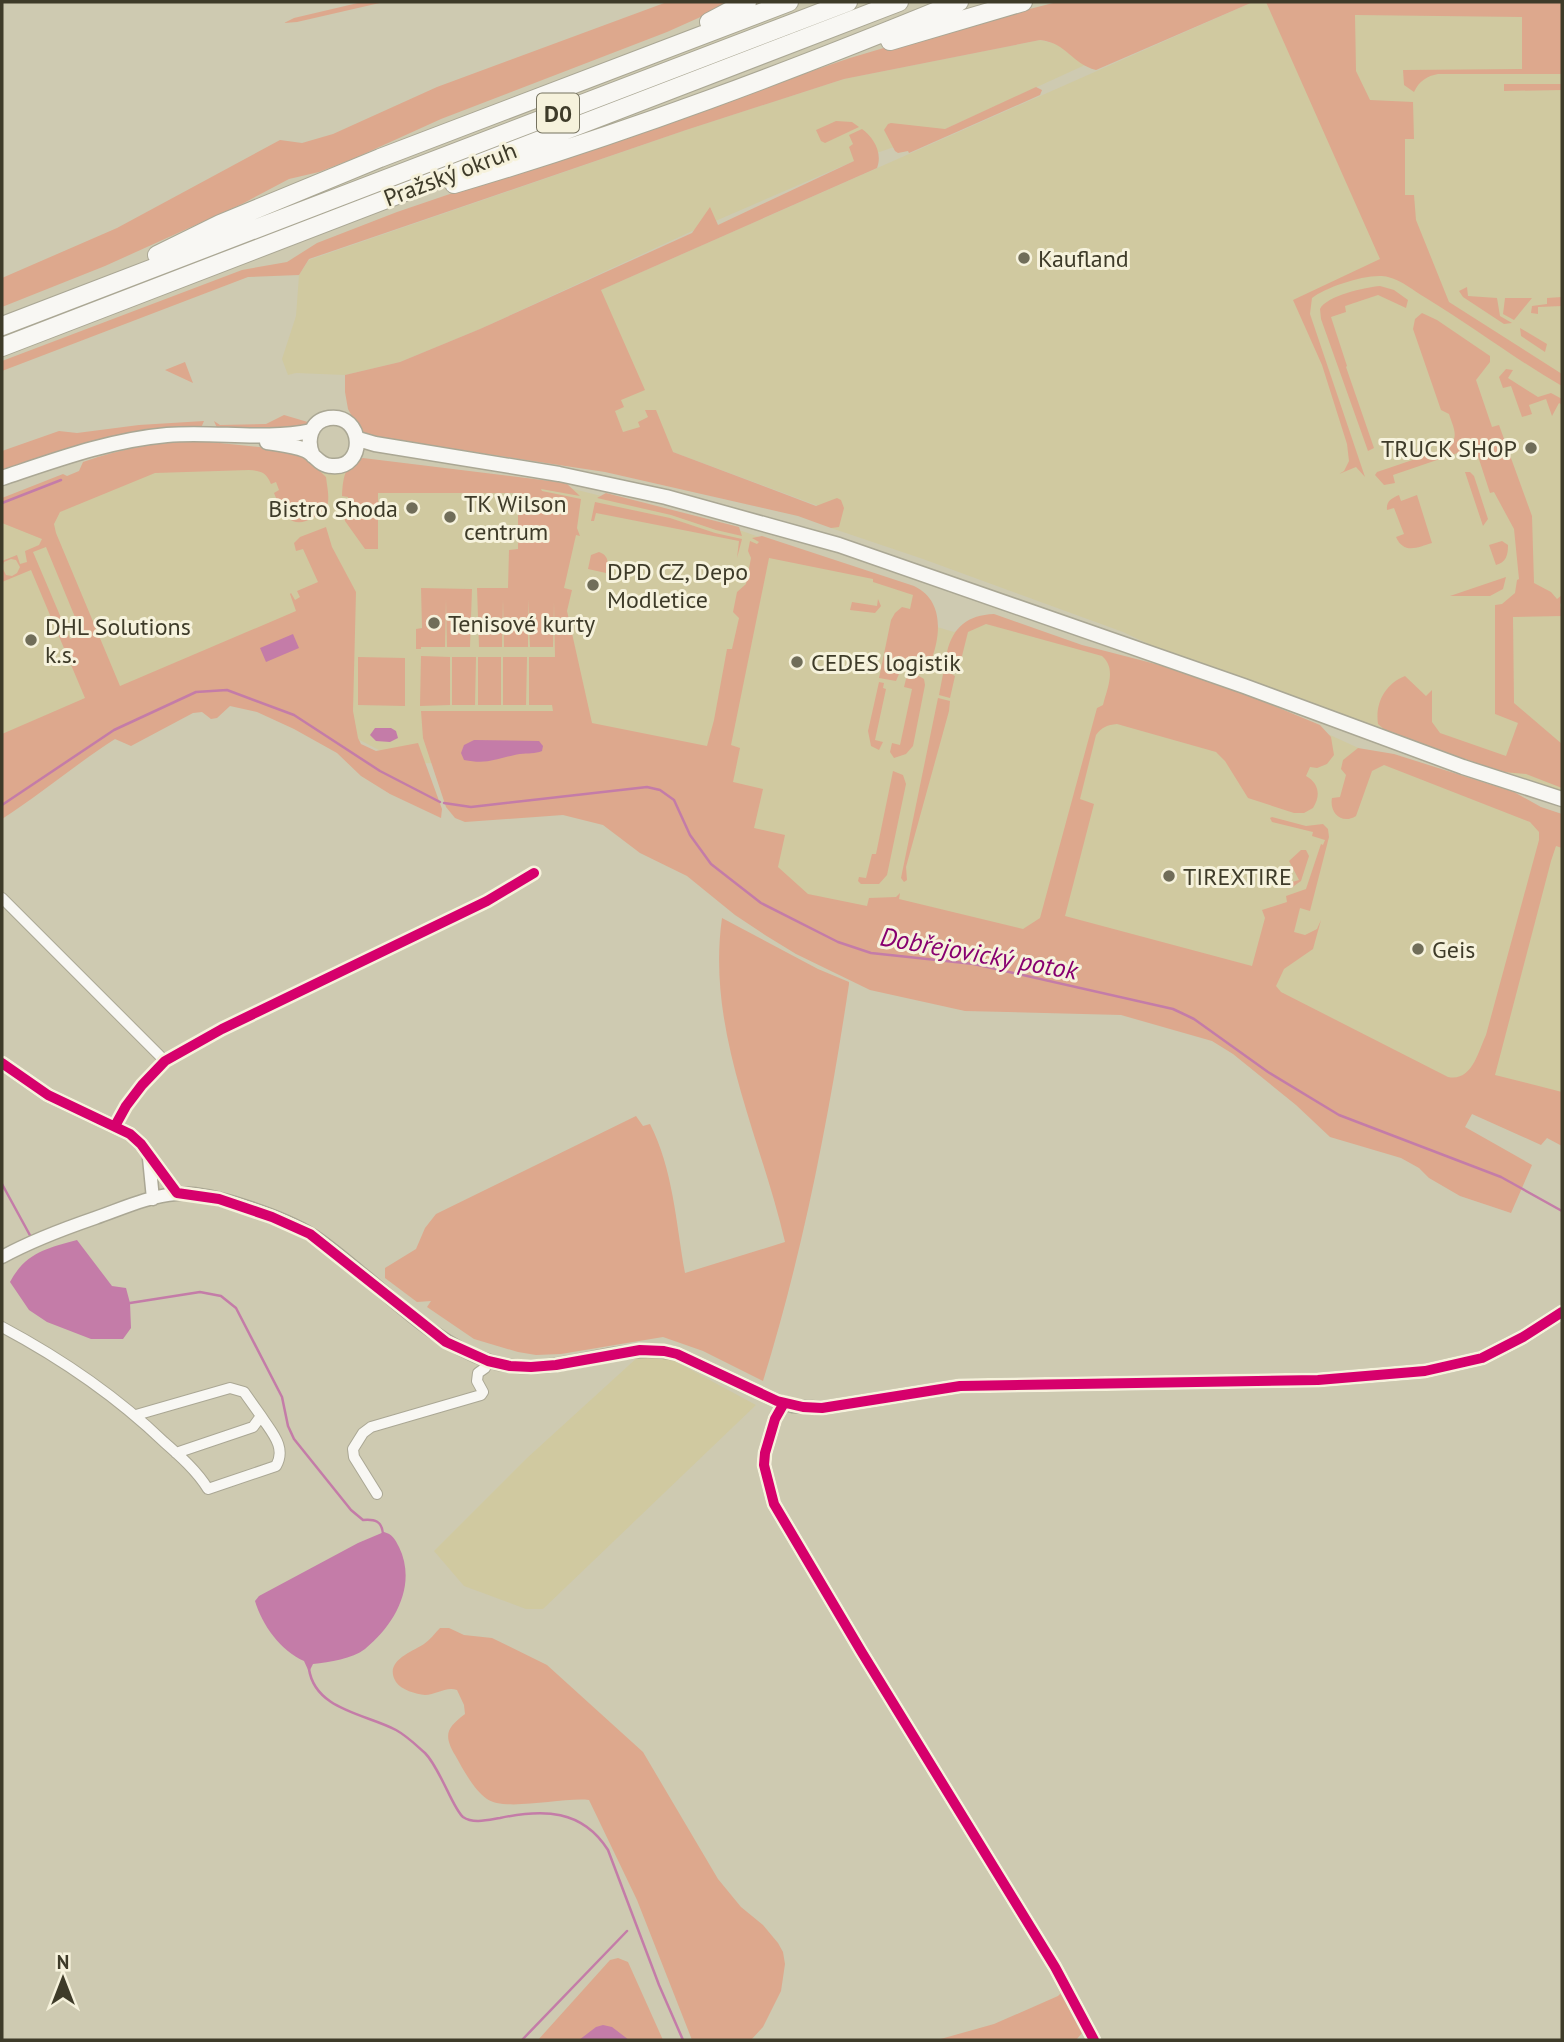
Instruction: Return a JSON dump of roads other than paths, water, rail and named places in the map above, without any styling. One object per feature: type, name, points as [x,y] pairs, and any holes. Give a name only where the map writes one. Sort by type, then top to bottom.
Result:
[{"type":"highway","points":[[621,66],[747,2]]},
{"type":"highway","points":[[77,297],[220,224],[380,158],[789,2]]},
{"type":"highway","name":"Pražský okruh","points":[[2,326],[848,2]]},
{"type":"highway","name":"Pražský okruh","points":[[2,347],[899,2]]},
{"type":"highway","points":[[740,87],[959,2]]},
{"type":"highway","points":[[740,87],[1023,2]]},
{"type":"highway","name":"D0","points":[[329,221],[558,154],[740,87]]},
{"type":"main road","points":[[2,478],[110,444],[167,435],[210,434],[292,435],[311,431],[322,421],[337,418],[351,425],[358,439],[354,455],[345,464],[335,467],[324,465],[305,450],[290,446],[210,434]]},
{"type":"main road","points":[[311,431],[309,448],[313,456]]},
{"type":"main road","points":[[358,439],[549,472],[666,497],[839,545],[1562,799]]},
{"type":"main road","points":[[354,455],[370,453],[461,458]]},
{"type":"street","points":[[115,1126],[142,1085],[165,1061],[222,1029],[487,901],[534,873]]},
{"type":"street","points":[[2,898],[165,1061]]},
{"type":"street","points":[[2,1063],[48,1095],[130,1134],[141,1144],[177,1193]]},
{"type":"street","points":[[148,1156],[153,1199]]},
{"type":"street","points":[[2,1257],[33,1242],[153,1199],[177,1193],[219,1199],[272,1217],[310,1234],[446,1342],[488,1361],[531,1367],[640,1350],[664,1351],[677,1354],[784,1403],[822,1408],[960,1385],[1318,1380],[1425,1371],[1482,1358],[1523,1337],[1562,1312]]},
{"type":"street","points":[[2,1327],[81,1373],[136,1415],[176,1453],[208,1489],[268,1470],[276,1466],[280,1458],[281,1450],[244,1392],[230,1388],[136,1415]]},
{"type":"street","points":[[377,1494],[357,1466],[353,1449],[357,1440],[371,1427],[481,1395],[483,1392],[477,1381],[478,1373],[485,1368],[488,1361]]},
{"type":"street","points":[[784,1403],[775,1419],[765,1453],[764,1465],[774,1504],[1055,1967],[1094,2040]]},
{"type":"street","points":[[176,1453],[253,1427],[261,1416]]},
{"type":"waterway","points":[[2,503],[61,480]]},
{"type":"waterway","name":"Dobřejovický potok","points":[[2,805],[114,730],[196,692],[227,690],[294,715],[380,771],[440,802]]},
{"type":"waterway","name":"Dobřejovický potok","points":[[444,803],[471,807],[647,787],[660,790],[674,800],[690,835],[711,864],[761,903],[838,942],[871,953],[974,964],[1173,1009],[1194,1019],[1268,1072],[1339,1115],[1501,1177],[1562,1211]]},
{"type":"waterway","points":[[2,1184],[32,1239]]},
{"type":"waterway","points":[[130,1303],[200,1292],[221,1296],[236,1308],[282,1397],[288,1426],[294,1439],[351,1510],[363,1520],[377,1522],[383,1534]]},
{"type":"waterway","points":[[309,1669],[313,1683],[331,1702],[396,1730],[425,1753],[463,1817],[481,1821],[546,1813],[574,1819],[598,1836],[608,1850],[659,1985],[683,2040]]},
{"type":"waterway","points":[[522,2040],[627,1931]]},
{"type":"place","name":"Kaufland","points":[[1024,258]]},
{"type":"place","name":"TRUCK SHOP","points":[[1531,448]]},
{"type":"place","name":"Bistro Shoda","points":[[412,508]]},
{"type":"place","name":"TK Wilson centrum","points":[[450,517]]},
{"type":"place","name":"DPD CZ, Depo Modletice","points":[[593,585]]},
{"type":"place","name":"Tenisové kurty","points":[[434,623]]},
{"type":"place","name":"DHL Solutions k.s.","points":[[31,640]]},
{"type":"place","name":"CEDES logistik","points":[[797,662]]},
{"type":"place","name":"TIREXTIRE","points":[[1169,876]]},
{"type":"place","name":"Geis","points":[[1418,949]]}]
